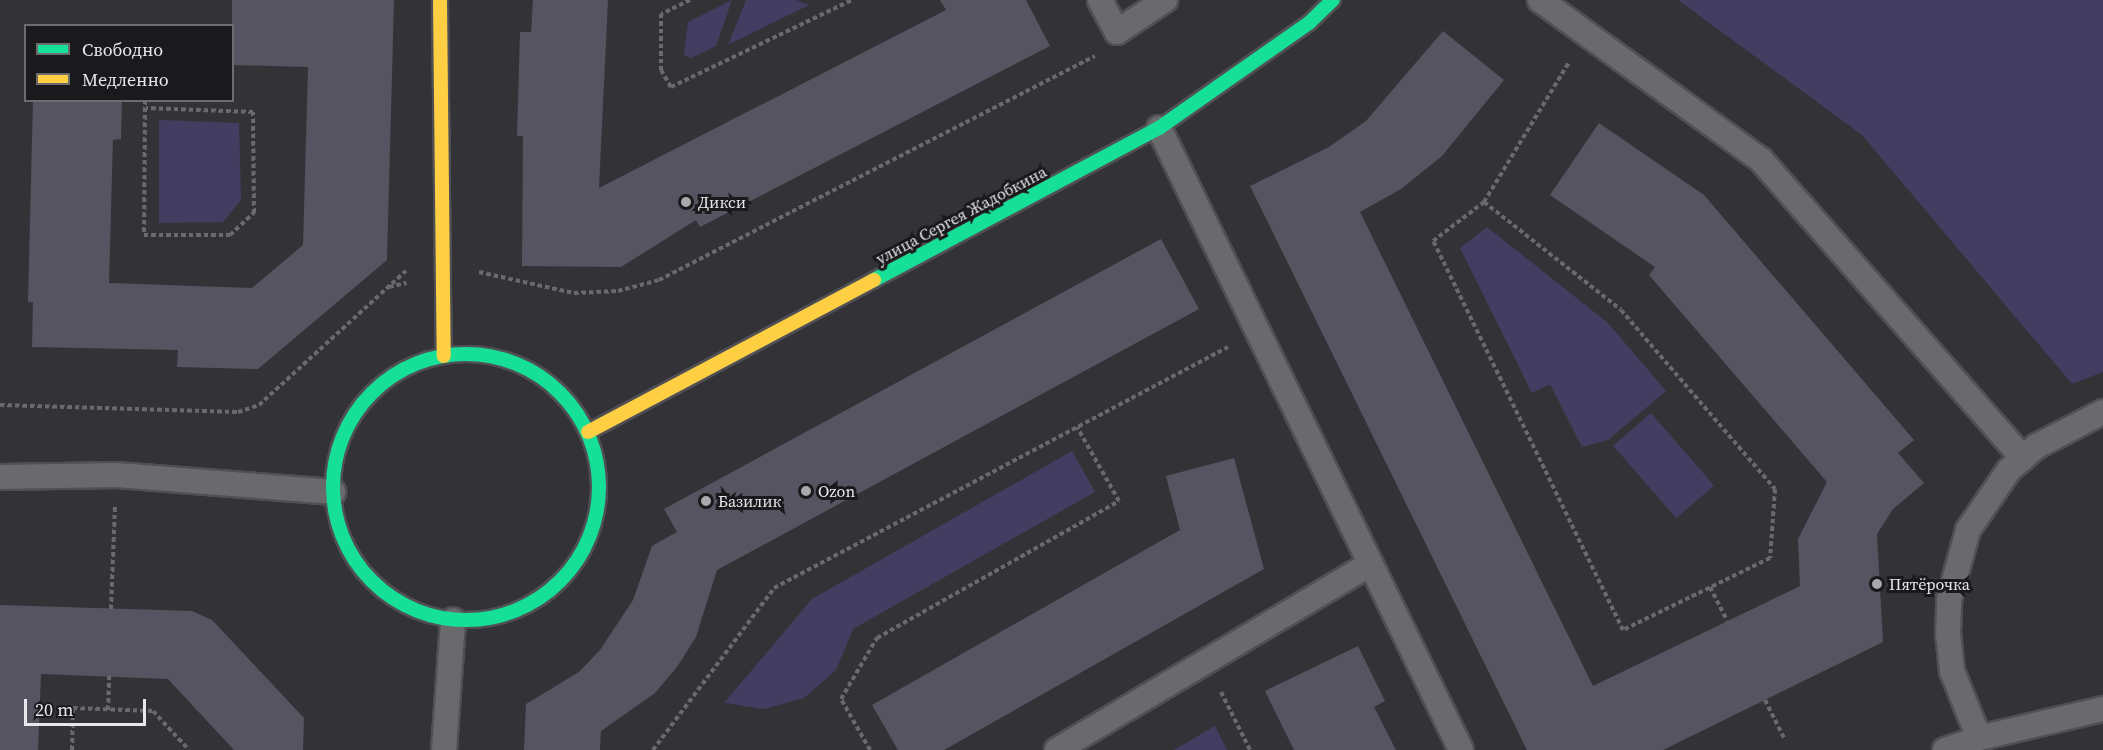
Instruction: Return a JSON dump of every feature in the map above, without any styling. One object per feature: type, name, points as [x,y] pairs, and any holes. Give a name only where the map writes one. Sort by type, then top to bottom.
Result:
[{"type":"street","points":[[440,0],[444,356]]},
{"type":"street","name":"улица Сергея Жадобкина","points":[[588,432],[1159,128],[1309,23],[1333,0]]},
{"type":"street","points":[[479,354],[513,362],[544,379],[569,402],[588,432],[598,466],[599,500],[591,534],[575,565],[551,590],[522,609],[488,619],[453,620],[419,613],[388,596],[363,572],[344,543],[334,509],[333,492],[341,440],[357,410],[391,378],[411,366],[444,356],[479,354]]},
{"type":"lane","points":[[1100,0],[1116,32],[1164,0]]},
{"type":"lane","points":[[1540,0],[1585,36],[1761,160],[2023,458]]},
{"type":"lane","points":[[1159,128],[1256,332],[1461,750]]},
{"type":"lane","points":[[1979,738],[1952,671],[1949,599],[1968,530],[1987,498],[2023,458],[2067,427],[2103,412]]},
{"type":"lane","points":[[0,477],[117,476],[333,492]]},
{"type":"lane","points":[[1057,750],[1370,564]]},
{"type":"lane","points":[[444,750],[453,620]]},
{"type":"lane","points":[[1945,750],[1979,738],[2103,709]]},
{"type":"path","points":[[690,0],[661,14],[661,70],[671,87],[852,0]]},
{"type":"path","points":[[1484,202],[1621,310],[1775,489],[1770,558],[1623,630],[1433,241],[1484,202],[1585,36]]},
{"type":"path","points":[[390,287],[443,276],[482,272],[574,294],[618,291],[659,280],[1096,55],[1092,45]]},
{"type":"path","points":[[145,102],[144,235],[230,235],[254,213],[253,112],[146,108]]},
{"type":"path","points":[[0,405],[238,412],[259,405],[412,266]]},
{"type":"path","points":[[653,750],[774,588],[1256,332]]},
{"type":"path","points":[[870,750],[841,699],[877,638],[1119,501],[1077,428]]},
{"type":"path","points":[[111,609],[117,476]]},
{"type":"path","points":[[1710,587],[1726,621]]},
{"type":"path","points":[[1207,661],[1250,750]]},
{"type":"path","points":[[108,710],[109,676]]},
{"type":"path","points":[[1765,700],[1784,738]]},
{"type":"path","points":[[72,750],[73,708],[153,711],[189,750]]},
{"type":"shaded area","points":[[732,0],[716,46],[691,58],[684,55],[688,22]]},
{"type":"shaded area","points":[[746,0],[796,0],[809,5],[728,45]]},
{"type":"shaded area","points":[[1678,0],[2103,0],[2103,372],[2072,384],[1862,135]]},
{"type":"shaded area","points":[[159,120],[239,123],[241,200],[223,222],[159,223]]},
{"type":"shaded area","points":[[1487,227],[1608,323],[1666,391],[1608,440],[1582,447],[1550,384],[1532,393],[1460,248]]},
{"type":"shaded area","points":[[1651,413],[1714,485],[1676,518],[1613,446]]},
{"type":"shaded area","points":[[1072,451],[1095,492],[853,629],[836,670],[804,698],[764,709],[724,703],[812,599]]},
{"type":"shaded area","points":[[1215,726],[1227,750],[1174,750]]},
{"type":"building","points":[[232,0],[394,0],[387,260],[258,369],[177,367],[178,350],[32,347],[33,302],[28,302],[33,102],[122,102],[121,139],[113,140],[109,283],[252,288],[303,245],[308,67],[234,65],[234,24],[232,24]]},
{"type":"building","points":[[533,0],[608,0],[599,188],[946,10],[940,0],[1026,0],[1050,46],[700,227],[696,220],[621,267],[522,266],[523,136],[517,136],[520,32],[531,32]]},
{"type":"building","points":[[1443,31],[1504,80],[1442,156],[1401,189],[1360,212],[1593,686],[1800,586],[1798,539],[1827,482],[1649,275],[1655,267],[1550,195],[1599,123],[1704,195],[1914,440],[1898,453],[1924,483],[1893,509],[1877,534],[1883,642],[1663,750],[1527,750],[1250,186],[1329,147],[1366,121]]},
{"type":"building","points":[[1161,239],[1199,309],[717,570],[696,637],[677,667],[655,693],[601,731],[600,750],[524,750],[526,704],[579,672],[600,650],[633,600],[652,546],[677,532],[664,509]]},
{"type":"building","points":[[1234,458],[1264,569],[944,750],[898,750],[872,705],[1180,530],[1166,476]]},
{"type":"building","points":[[0,605],[192,611],[212,620],[304,718],[303,750],[234,750],[168,679],[41,674],[38,750],[0,750]]},
{"type":"building","points":[[1358,646],[1385,701],[1374,707],[1396,750],[1294,750],[1265,691]]},
{"type":"traffic: fast","points":[[874,280],[1159,128],[1309,23],[1333,0]]},
{"type":"traffic: fast","points":[[466,354],[492,357],[517,364],[540,377],[560,393],[576,413],[589,436],[596,461],[599,487],[596,513],[589,538],[576,561],[560,581],[540,597],[517,610],[492,617],[466,620],[440,617],[415,610],[392,597],[372,581],[356,561],[343,538],[336,513],[333,487],[336,461],[343,436],[356,413],[372,393],[392,377],[415,364],[440,357],[466,354]]},
{"type":"traffic: slow","points":[[440,0],[444,356]]},
{"type":"traffic: slow","points":[[588,432],[874,280]]},
{"type":"place","name":"Дикси","points":[[686,202]]},
{"type":"place","name":"Ozon","points":[[806,491]]},
{"type":"place","name":"Базилик","points":[[706,501]]},
{"type":"place","name":"Пятёрочка","points":[[1877,584]]}]
